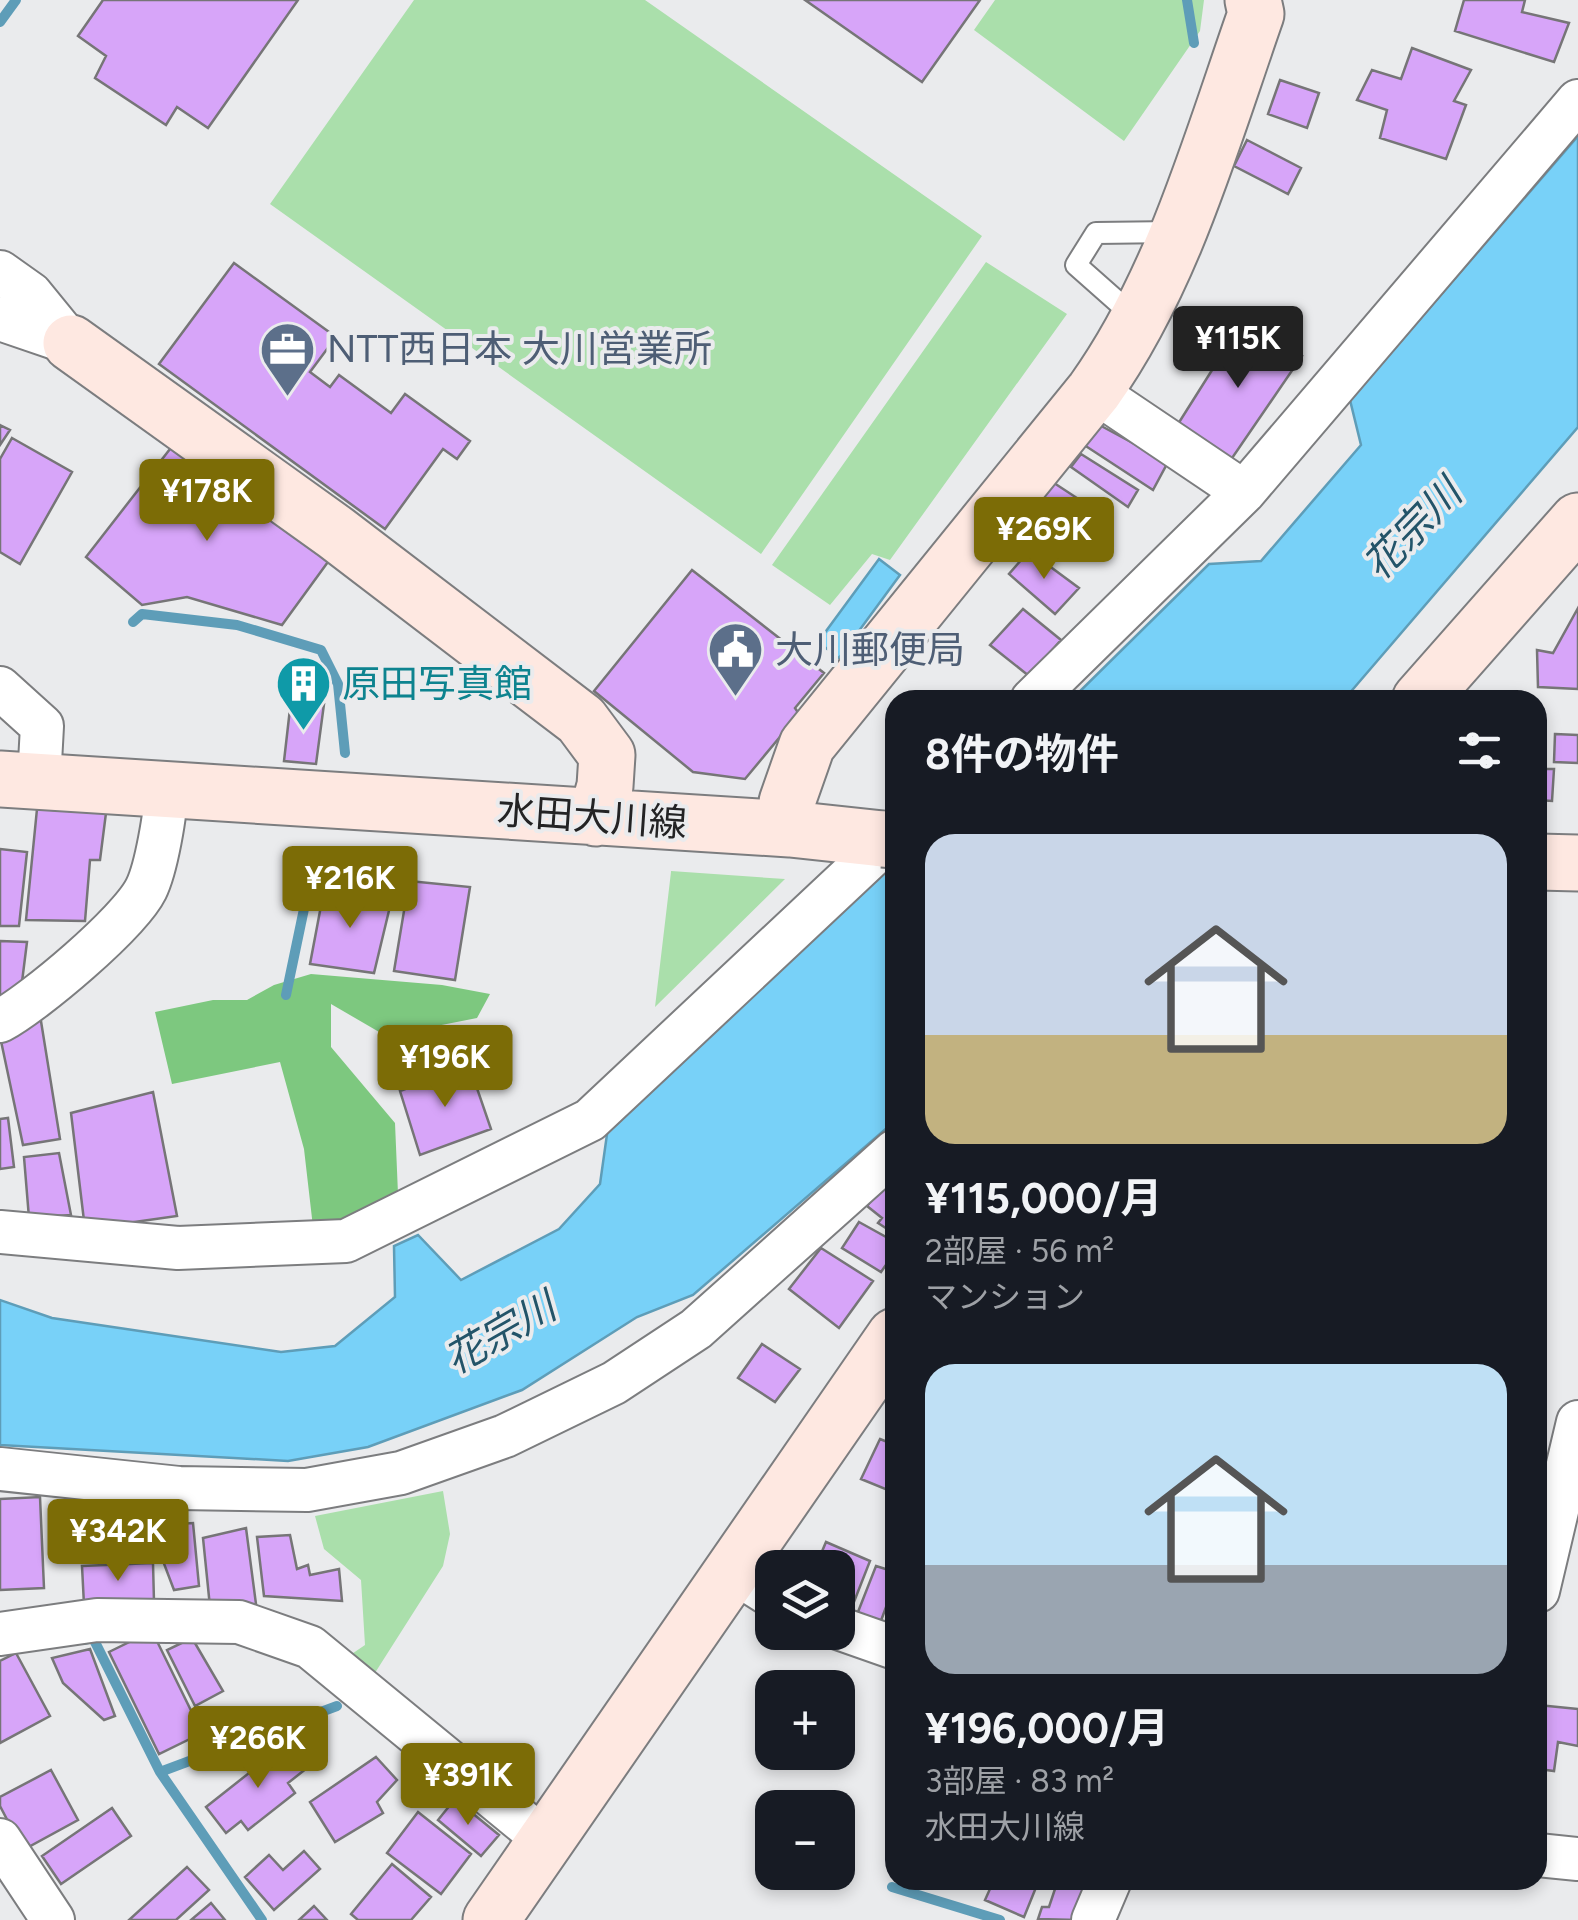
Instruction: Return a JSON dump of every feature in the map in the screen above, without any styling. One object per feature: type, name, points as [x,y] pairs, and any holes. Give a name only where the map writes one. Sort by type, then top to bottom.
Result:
[{"type":"main road","points":[[790,829],[787,802],[807,745],[1120,354],[1176,232],[1256,14],[1252,0]]},
{"type":"main road","points":[[71,343],[320,522],[581,720],[607,755],[596,818]]},
{"type":"main road","points":[[1429,690],[1578,521]]},
{"type":"main road","name":"水田大川線","points":[[20,780],[885,837]]},
{"type":"main road","points":[[1547,862],[1578,863]]},
{"type":"main road","points":[[491,1920],[546,1840],[752,1583],[879,1389]]},
{"type":"street","points":[[1042,690],[1244,492],[1578,101]]},
{"type":"street","points":[[0,272],[31,294],[71,343]]},
{"type":"street","points":[[0,319],[71,343]]},
{"type":"street","points":[[1094,391],[1244,492]]},
{"type":"street","points":[[0,688],[42,726],[20,780]]},
{"type":"street","points":[[0,1020],[21,1010],[108,934],[146,890],[166,810],[166,790]]},
{"type":"street","points":[[0,1232],[178,1248],[346,1241],[590,1120],[885,844]]},
{"type":"street","points":[[0,1469],[180,1488],[307,1490],[401,1474],[506,1436],[614,1383],[696,1330],[885,1160]]},
{"type":"street","points":[[1547,1553],[1578,1422]]},
{"type":"street","points":[[0,1634],[96,1620],[239,1622],[310,1647],[546,1840]]},
{"type":"street","points":[[855,1634],[885,1644]]},
{"type":"street","points":[[0,1840],[53,1920]]},
{"type":"street","points":[[1547,1856],[1578,1859]]},
{"type":"street","points":[[1094,1920],[1106,1890]]},
{"type":"lane","points":[[1138,320],[1076,265],[1096,233],[1176,232]]},
{"type":"green space","points":[[414,0],[645,0],[982,236],[761,554],[270,204]]},
{"type":"green space","points":[[995,0],[1204,0],[1200,31],[1124,141],[974,30]]},
{"type":"green space","points":[[986,262],[1067,314],[890,560],[872,554],[830,605],[772,565]]},
{"type":"green space","points":[[671,872],[785,879],[655,1007]]},
{"type":"green space","points":[[311,974],[442,985],[490,994],[477,1018],[386,1036],[331,1004],[331,1047],[395,1123],[398,1194],[343,1220],[313,1227],[304,1149],[280,1062],[172,1084],[155,1012],[213,1000],[247,1000],[274,985]]},
{"type":"green space","points":[[443,1491],[450,1534],[443,1566],[366,1687],[340,1662],[365,1645],[361,1580],[324,1549],[315,1516]]},
{"type":"water","name":"花宗川","points":[[1578,136],[1578,427],[1352,690],[1081,690],[1209,564],[1261,561],[1361,445],[1350,400]]},
{"type":"water","points":[[879,559],[900,575],[839,658],[818,642]]},
{"type":"water","name":"花宗川","points":[[885,871],[885,1130],[693,1295],[637,1317],[522,1390],[368,1447],[288,1461],[0,1445],[0,1300],[52,1318],[281,1352],[335,1346],[395,1297],[394,1246],[418,1235],[461,1280],[559,1229],[600,1184],[609,1120]]},
{"type":"building","points":[[103,0],[298,0],[208,128],[177,107],[166,125],[95,78],[106,56],[78,36]]},
{"type":"building","points":[[805,0],[980,0],[922,82]]},
{"type":"building","points":[[1464,0],[1525,0],[1522,12],[1569,23],[1554,62],[1455,31]]},
{"type":"building","points":[[1412,48],[1471,70],[1454,101],[1466,105],[1446,159],[1380,138],[1387,110],[1357,100],[1372,70],[1401,79]]},
{"type":"building","points":[[1280,80],[1319,93],[1307,128],[1268,114]]},
{"type":"building","points":[[1247,140],[1301,168],[1288,194],[1234,166]]},
{"type":"building","name":"NTT西日本 大川営業所","points":[[234,263],[336,337],[310,372],[330,387],[339,375],[391,413],[405,394],[470,441],[457,459],[443,449],[385,529],[159,364]]},
{"type":"building","points":[[1243,321],[1302,356],[1228,464],[1178,424]]},
{"type":"building","points":[[1092,421],[1168,462],[1153,490],[1078,441]]},
{"type":"building","points":[[0,425],[10,430],[0,445]]},
{"type":"building","points":[[12,438],[72,472],[20,564],[0,552],[0,459]]},
{"type":"building","points":[[177,440],[333,555],[282,625],[187,597],[142,605],[86,557]]},
{"type":"building","points":[[1081,454],[1138,490],[1128,507],[1071,467]]},
{"type":"building","points":[[1051,481],[1080,500],[1062,528],[1072,535],[1056,559],[1014,529]]},
{"type":"building","points":[[1029,551],[1079,588],[1055,614],[1009,574]]},
{"type":"building","points":[[692,570],[824,673],[795,708],[799,714],[745,779],[693,772],[594,691]]},
{"type":"building","points":[[1578,608],[1578,689],[1538,687],[1537,650],[1553,653]]},
{"type":"building","points":[[1023,609],[1061,640],[1029,676],[990,645]]},
{"type":"building","name":"原田写真館","points":[[291,700],[324,704],[316,764],[284,761]]},
{"type":"building","points":[[1555,734],[1578,735],[1578,763],[1554,762]]},
{"type":"building","points":[[1547,769],[1554,769],[1552,801],[1547,801]]},
{"type":"building","points":[[37,809],[106,813],[100,860],[90,860],[85,921],[26,920]]},
{"type":"building","points":[[0,849],[27,852],[19,926],[0,926]]},
{"type":"building","points":[[409,881],[470,887],[455,980],[394,971]]},
{"type":"building","points":[[324,890],[392,898],[374,973],[310,964]]},
{"type":"building","points":[[0,941],[27,942],[20,998],[0,1009]]},
{"type":"building","points":[[40,1015],[60,1139],[23,1145],[1,1041]]},
{"type":"building","points":[[469,1065],[491,1129],[420,1155],[400,1091]]},
{"type":"building","points":[[153,1092],[177,1216],[85,1229],[71,1113]]},
{"type":"building","points":[[8,1118],[14,1167],[0,1169],[0,1119]]},
{"type":"building","points":[[59,1153],[71,1215],[29,1218],[24,1157]]},
{"type":"building","points":[[885,1184],[885,1228],[878,1223],[882,1218],[867,1206]]},
{"type":"building","points":[[859,1222],[885,1236],[885,1266],[881,1272],[842,1248]]},
{"type":"building","points":[[821,1248],[873,1281],[839,1328],[789,1289]]},
{"type":"building","points":[[762,1344],[800,1369],[775,1402],[738,1378]]},
{"type":"building","points":[[880,1439],[885,1441],[885,1489],[861,1479]]},
{"type":"building","points":[[40,1497],[44,1588],[0,1590],[0,1499]]},
{"type":"building","points":[[193,1523],[199,1586],[174,1590],[163,1561],[161,1525]]},
{"type":"building","points":[[246,1528],[256,1604],[210,1607],[203,1538]]},
{"type":"building","points":[[290,1535],[297,1569],[308,1565],[310,1575],[339,1569],[342,1601],[264,1596],[257,1537]]},
{"type":"building","points":[[826,1542],[845,1550],[823,1550]]},
{"type":"building","points":[[855,1555],[870,1561],[855,1599]]},
{"type":"building","points":[[153,1563],[154,1602],[84,1605],[82,1566]]},
{"type":"building","points":[[876,1566],[885,1569],[885,1610],[879,1626],[856,1617]]},
{"type":"building","points":[[152,1631],[202,1733],[159,1754],[109,1652]]},
{"type":"building","points":[[192,1638],[223,1691],[195,1706],[167,1650]]},
{"type":"building","points":[[90,1649],[115,1716],[104,1720],[63,1683],[52,1658]]},
{"type":"building","points":[[16,1653],[50,1716],[0,1743],[0,1661]]},
{"type":"building","points":[[1547,1706],[1578,1709],[1578,1746],[1558,1742],[1554,1771],[1547,1770]]},
{"type":"building","points":[[287,1743],[307,1768],[288,1783],[295,1793],[248,1830],[241,1821],[226,1833],[206,1807]]},
{"type":"building","points":[[376,1757],[397,1780],[377,1802],[383,1813],[335,1842],[310,1802]]},
{"type":"building","points":[[51,1770],[78,1820],[23,1850],[0,1806],[0,1797]]},
{"type":"building","points":[[455,1799],[499,1835],[481,1856],[438,1820]]},
{"type":"building","points":[[112,1808],[131,1836],[61,1884],[42,1856]]},
{"type":"building","points":[[418,1812],[471,1854],[441,1894],[387,1853]]},
{"type":"building","points":[[304,1851],[320,1869],[274,1910],[245,1877],[269,1855],[283,1870]]},
{"type":"building","points":[[392,1864],[431,1897],[411,1920],[358,1920],[351,1914]]},
{"type":"building","points":[[187,1867],[209,1890],[176,1920],[129,1920]]},
{"type":"building","points":[[990,1890],[1035,1890],[1024,1917],[985,1900]]},
{"type":"building","points":[[1055,1890],[1092,1890],[1078,1920],[1038,1919],[1042,1907],[1049,1907]]},
{"type":"building","points":[[211,1903],[225,1920],[191,1920]]},
{"type":"building","points":[[314,1906],[327,1920],[299,1920]]},
{"type":"waterway","points":[[0,22],[16,0]]},
{"type":"waterway","points":[[1187,0],[1194,43]]},
{"type":"waterway","points":[[133,622],[142,614],[237,625],[321,650],[338,684],[345,753]]},
{"type":"waterway","points":[[286,995],[314,861]]},
{"type":"waterway","points":[[83,1640],[93,1638],[160,1772],[262,1920]]},
{"type":"waterway","points":[[160,1772],[337,1706]]},
{"type":"waterway","points":[[902,1890],[1000,1920]]},
{"type":"place","name":"NTT西日本 大川営業所","points":[[288,398]]},
{"type":"place","name":"大川郵便局","points":[[736,699]]},
{"type":"place","name":"原田写真館","points":[[303,733]]}]
